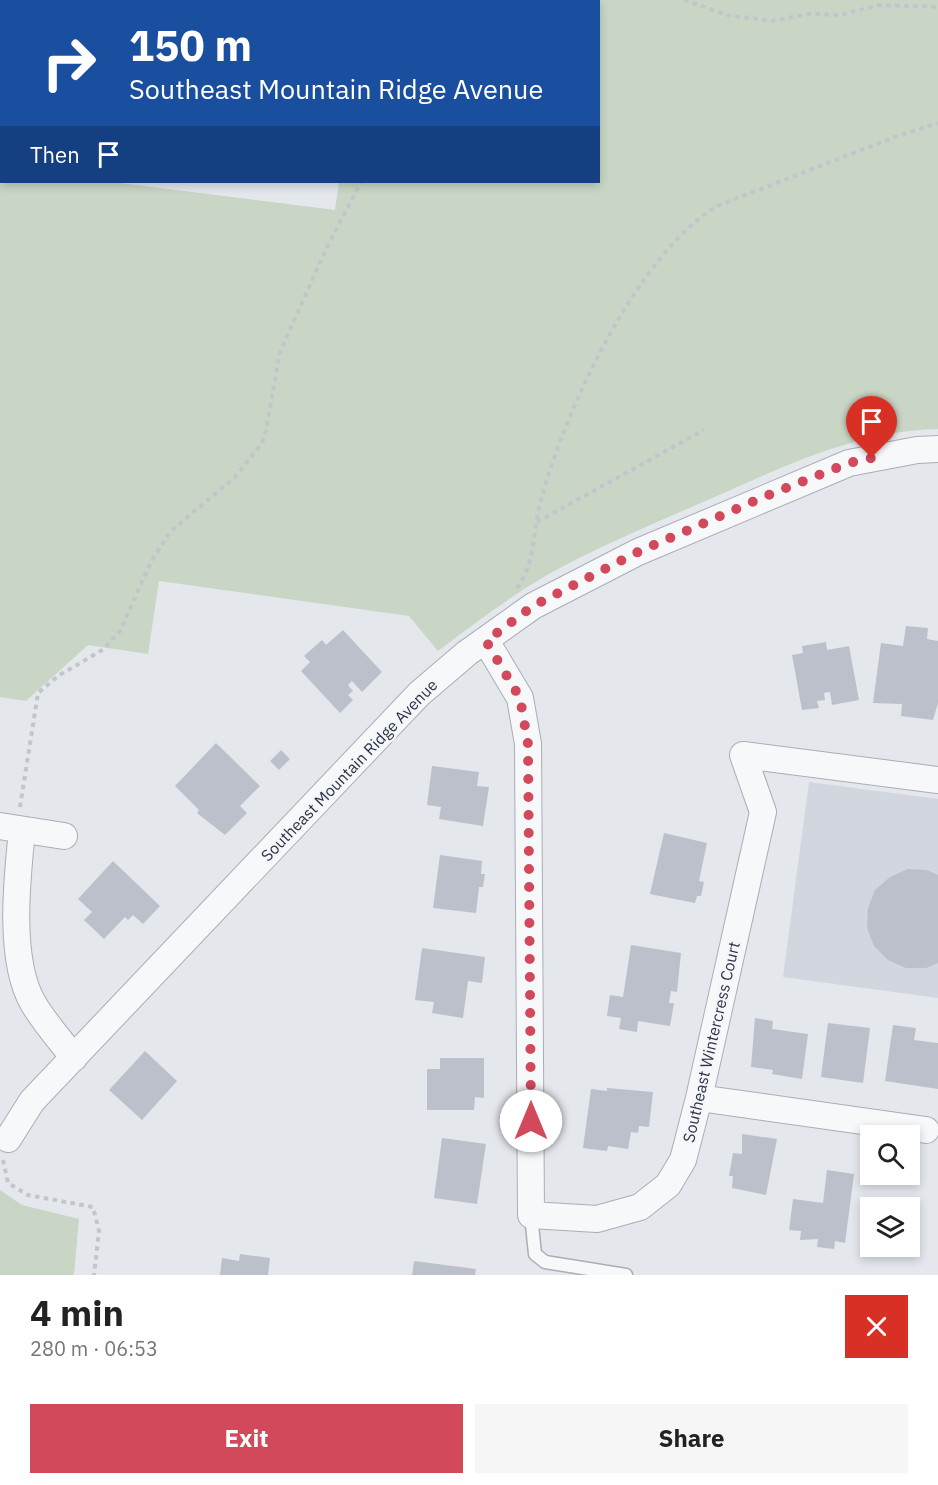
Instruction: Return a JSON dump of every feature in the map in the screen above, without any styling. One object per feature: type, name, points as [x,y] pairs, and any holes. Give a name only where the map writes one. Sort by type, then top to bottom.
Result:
[{"type":"street","name":"Southeast Mountain Ridge Avenue","points":[[8,1139],[32,1101],[419,694],[467,653],[533,606],[638,552],[766,496],[849,463],[916,450],[938,449]]},
{"type":"street","points":[[486,641],[520,698],[528,744],[531,1215]]},
{"type":"street","name":"Southeast Wintercress Court","points":[[531,1215],[597,1219],[640,1208],[668,1185],[683,1160],[763,812],[743,755],[938,780]]},
{"type":"street","points":[[64,836],[11,828],[20,959],[32,1001],[74,1058]]},
{"type":"street","points":[[699,1098],[926,1130]]},
{"type":"lane","points":[[531,1215],[535,1254],[545,1262],[626,1275]]},
{"type":"path","points":[[684,0],[727,15],[772,21],[809,14],[840,15],[879,5],[938,7]]},
{"type":"path","points":[[519,586],[528,566],[541,497],[574,404],[602,350],[668,248],[700,217],[717,206],[895,137],[938,123]]},
{"type":"path","points":[[11,828],[24,820],[20,795],[38,693],[58,676],[104,649],[120,631],[151,562],[170,532],[235,477],[262,443],[280,352],[327,247],[360,183]]},
{"type":"path","points":[[536,523],[704,430]]},
{"type":"path","points":[[8,1139],[3,1159],[8,1183],[28,1195],[93,1207],[99,1231],[93,1275]]},
{"type":"shaded area","points":[[809,782],[938,799],[938,998],[783,977]]},
{"type":"green space","points":[[600,0],[938,0],[938,429],[880,436],[825,451],[771,472],[631,534],[533,583],[438,651],[409,616],[159,581],[148,654],[88,645],[26,701],[0,697],[0,183],[120,183],[335,210],[339,183],[600,183]]},
{"type":"green space","points":[[0,1190],[22,1205],[79,1219],[74,1275],[0,1275]]},
{"type":"building","points":[[906,626],[928,628],[927,639],[938,641],[938,703],[933,720],[901,716],[902,704],[873,703],[881,643],[903,646]]},
{"type":"building","points":[[343,630],[382,672],[362,692],[352,681],[348,685],[353,691],[348,695],[353,700],[340,713],[301,671],[310,662],[304,656],[322,640],[326,645]]},
{"type":"building","points":[[826,642],[827,650],[849,646],[859,700],[832,705],[830,692],[824,693],[825,700],[817,701],[819,708],[802,710],[792,655],[803,653],[802,646]]},
{"type":"building","points":[[216,743],[260,786],[240,806],[247,813],[225,835],[197,813],[199,810],[175,786]]},
{"type":"building","points":[[281,750],[290,759],[279,770],[270,761]]},
{"type":"building","points":[[432,766],[479,772],[477,786],[489,787],[483,826],[439,819],[441,807],[427,805]]},
{"type":"building","points":[[664,833],[707,843],[699,881],[704,882],[701,896],[697,896],[695,903],[650,894]]},
{"type":"building","points":[[440,855],[482,861],[481,874],[485,874],[483,887],[479,887],[476,913],[433,908]]},
{"type":"building","points":[[113,861],[160,906],[143,924],[133,915],[128,920],[125,917],[104,939],[84,920],[92,912],[78,899]]},
{"type":"building","points":[[908,869],[927,870],[938,875],[938,963],[926,968],[906,968],[888,960],[874,946],[867,928],[868,908],[875,890],[890,877]]},
{"type":"building","points":[[631,945],[681,953],[677,992],[671,991],[669,1003],[674,1003],[670,1026],[638,1021],[637,1032],[619,1029],[621,1018],[607,1016],[610,995],[623,997]]},
{"type":"building","points":[[422,948],[485,957],[482,983],[468,981],[463,1018],[432,1013],[434,1002],[415,1000]]},
{"type":"building","points":[[755,1018],[773,1021],[772,1029],[808,1034],[802,1079],[772,1074],[773,1070],[751,1067]]},
{"type":"building","points":[[828,1023],[870,1028],[863,1083],[821,1077]]},
{"type":"building","points":[[893,1025],[916,1028],[914,1040],[938,1043],[938,1089],[885,1081]]},
{"type":"building","points":[[145,1051],[177,1081],[142,1120],[109,1090]]},
{"type":"building","points":[[440,1058],[484,1058],[484,1098],[475,1097],[474,1110],[427,1110],[427,1069],[440,1069]]},
{"type":"building","points":[[607,1088],[653,1092],[649,1127],[639,1126],[638,1133],[631,1132],[628,1149],[608,1146],[607,1151],[583,1148],[591,1089],[607,1091]]},
{"type":"building","points":[[742,1134],[777,1139],[766,1195],[732,1188],[733,1176],[729,1176],[733,1153],[742,1154]]},
{"type":"building","points":[[442,1138],[486,1144],[477,1204],[434,1198]]},
{"type":"building","points":[[827,1170],[854,1174],[845,1243],[835,1241],[834,1249],[817,1247],[818,1239],[800,1240],[801,1231],[789,1230],[793,1199],[823,1203]]},
{"type":"building","points":[[240,1254],[270,1258],[268,1275],[220,1275],[222,1258],[239,1261]]},
{"type":"building","points":[[414,1261],[476,1269],[475,1275],[412,1275]]},
{"type":"route","points":[[531,1121],[528,744],[520,698],[486,641],[533,606],[638,552],[766,496],[849,463],[872,458]]}]
